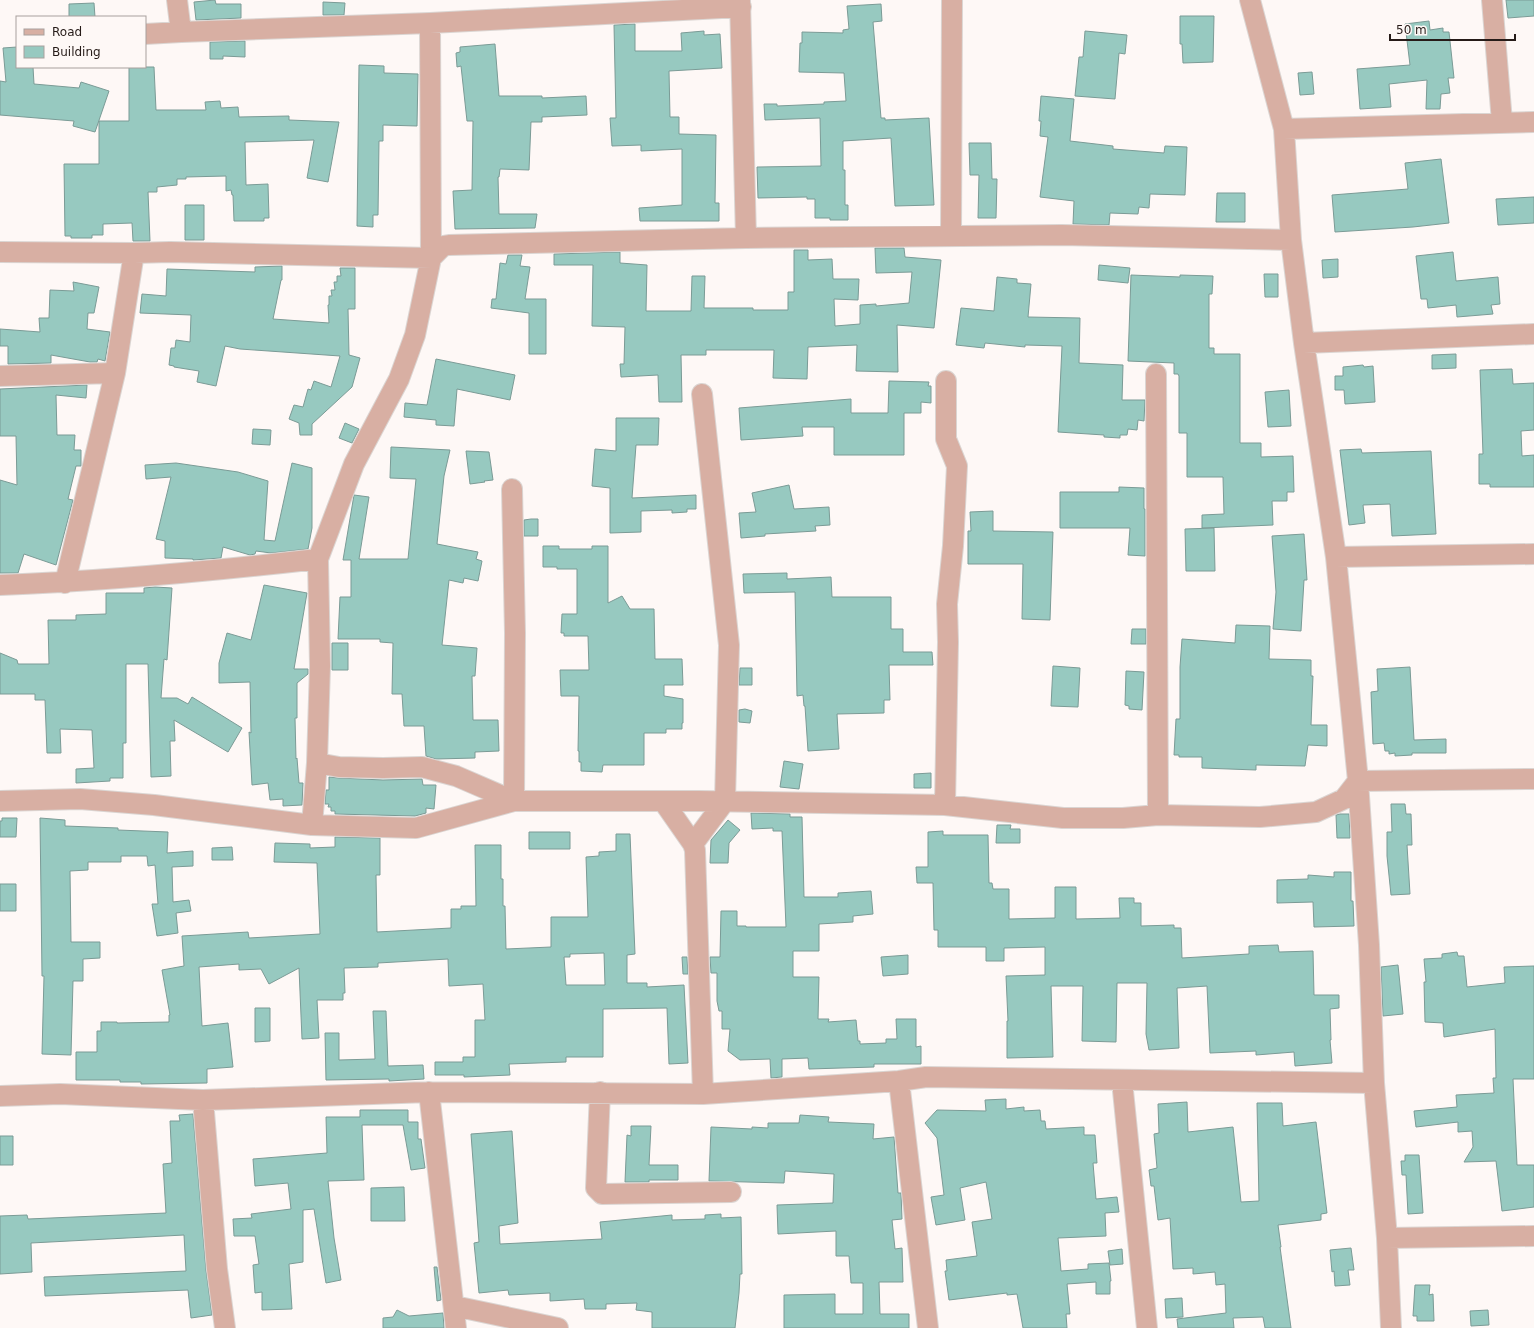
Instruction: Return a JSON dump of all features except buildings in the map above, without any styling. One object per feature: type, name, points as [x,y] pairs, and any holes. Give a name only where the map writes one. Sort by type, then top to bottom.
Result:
[{"type":"street","points":[[177,0],[181,32]]},
{"type":"street","points":[[952,0],[952,236]]},
{"type":"street","points":[[1250,0],[1284,129],[1291,240],[1304,343],[1336,557],[1358,781],[1369,945],[1374,1083],[1387,1238],[1391,1328]]},
{"type":"street","points":[[1492,0],[1502,122]]},
{"type":"street","points":[[146,34],[430,23],[740,3],[746,238]]},
{"type":"street","points":[[312,825],[317,763],[320,666],[318,559],[354,464],[399,379],[415,335],[431,258],[430,23]]},
{"type":"street","points":[[1284,129],[1534,122]]},
{"type":"street","points":[[0,252],[170,252],[431,258],[443,246],[450,245],[746,238],[1061,235],[1291,240]]},
{"type":"street","points":[[66,583],[115,374],[134,253]]},
{"type":"street","points":[[1304,343],[1534,334]]},
{"type":"street","points":[[0,376],[115,374]]},
{"type":"street","points":[[1156,374],[1158,815]]},
{"type":"street","points":[[945,805],[948,642],[947,604],[953,546],[957,466],[946,439],[946,381]]},
{"type":"street","points":[[693,844],[725,801],[729,645],[702,394]]},
{"type":"street","points":[[512,489],[515,633],[514,801]]},
{"type":"street","points":[[1336,557],[1534,554]]},
{"type":"street","points":[[0,584],[66,583],[183,574],[318,559]]},
{"type":"street","points":[[317,763],[339,767],[422,767],[456,776],[514,801]]},
{"type":"street","points":[[1358,781],[1534,779]]},
{"type":"street","points":[[0,801],[80,799],[154,805],[312,825],[416,828],[514,801],[725,801],[945,805],[1063,818],[1123,818],[1158,815],[1260,817],[1316,812],[1344,799],[1358,781]]},
{"type":"street","points":[[663,801],[693,844],[695,854],[702,1094]]},
{"type":"street","points":[[0,1096],[60,1094],[203,1100],[428,1092],[600,1092],[702,1094],[899,1082],[926,1077],[1122,1081],[1374,1083]]},
{"type":"street","points":[[1122,1081],[1147,1328]]},
{"type":"street","points":[[899,1082],[928,1328]]},
{"type":"street","points":[[428,1092],[456,1328]]},
{"type":"street","points":[[600,1092],[596,1188],[602,1194],[731,1192]]},
{"type":"street","points":[[203,1100],[217,1269],[225,1328]]},
{"type":"street","points":[[1387,1238],[1534,1236]]},
{"type":"street","points":[[454,1306],[558,1328]]}]
